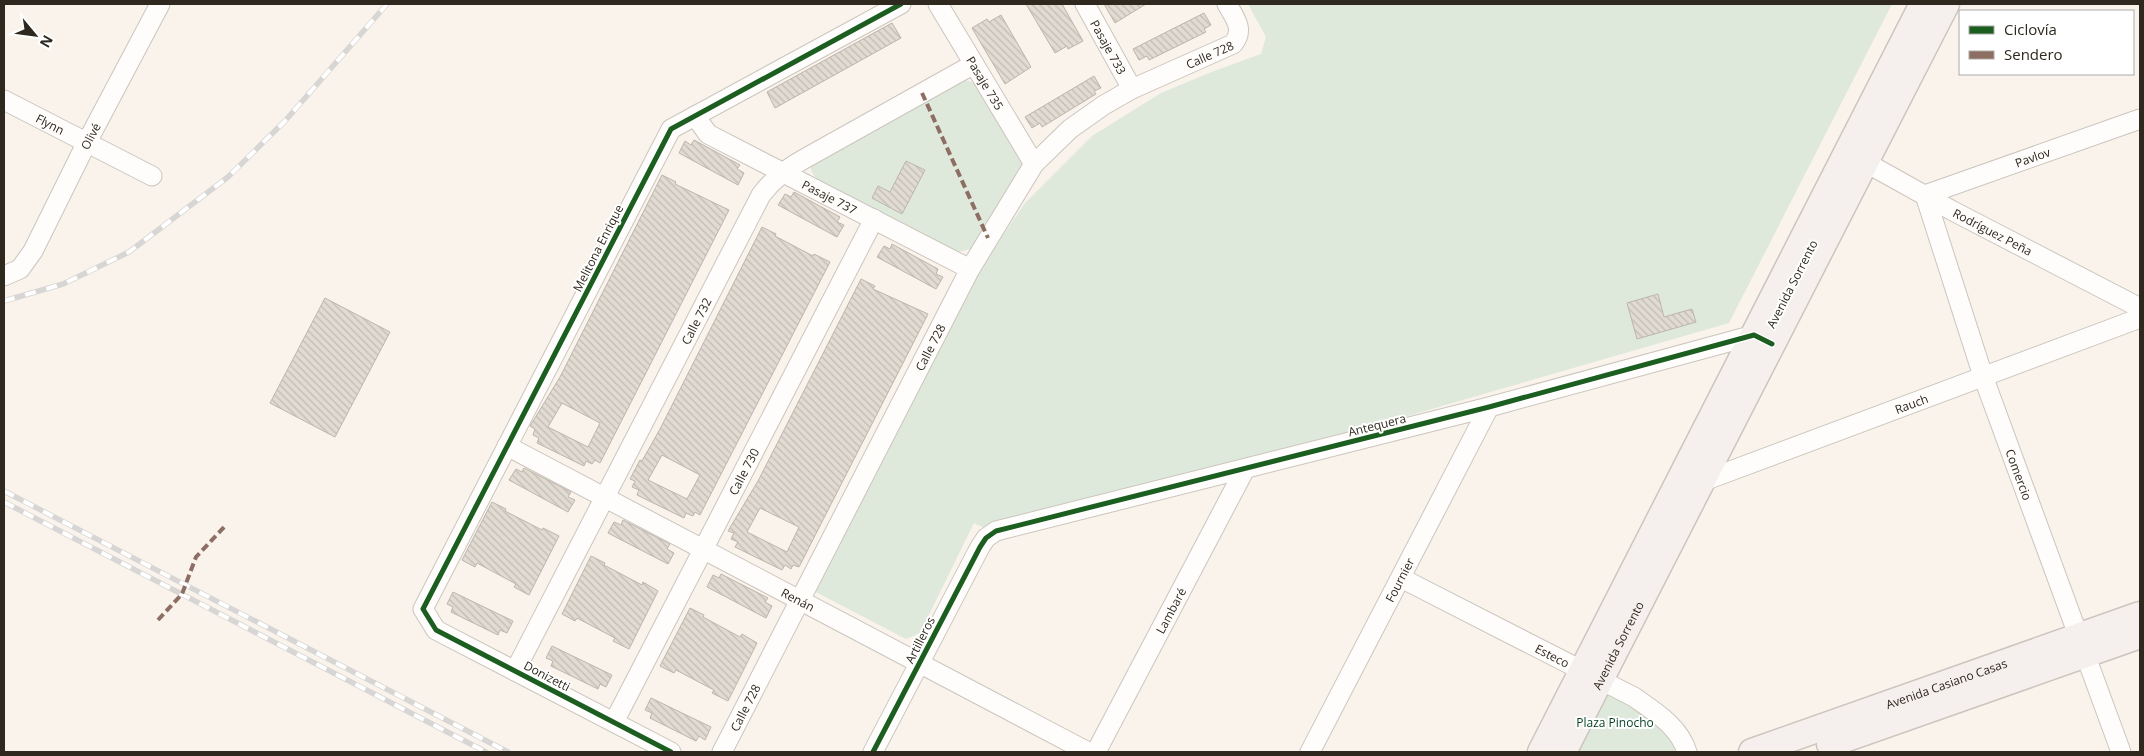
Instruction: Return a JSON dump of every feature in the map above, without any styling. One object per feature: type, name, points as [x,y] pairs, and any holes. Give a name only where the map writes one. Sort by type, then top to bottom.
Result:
[{"type":"main road","name":"Avenida Sorrento","points":[[1856,157],[1922,4]]},
{"type":"main road","name":"Avenida Sorrento","points":[[1541,752],[1591,675],[1856,157],[1946,4]]},
{"type":"main road","name":"Avenida Casiano Casas","points":[[1806,752],[2082,646],[2140,615]]},
{"type":"main road","name":"Avenida Casiano Casas","points":[[1752,752],[2082,646],[2140,635]]},
{"type":"main road","name":"Avenida Sorrento","points":[[1563,752],[1591,675]]},
{"type":"street","name":"Olivé","points":[[12,273],[33,251],[87,142],[160,4]]},
{"type":"street","name":"Melitona Enrique","points":[[423,608],[671,129],[901,4]]},
{"type":"street","name":"Pasaje 735","points":[[938,4],[1034,164]]},
{"type":"street","name":"Pasaje 733","points":[[1085,4],[1132,89]]},
{"type":"street","name":"Calle 728","points":[[722,752],[970,269],[1034,164],[1070,129],[1132,89],[1226,49],[1233,44],[1238,38],[1240,31],[1238,23],[1227,4]]},
{"type":"street","name":"Calle 732","points":[[515,671],[761,196],[781,173],[974,64]]},
{"type":"street","name":"Flynn","points":[[4,100],[152,176]]},
{"type":"street","name":"Pasaje 737","points":[[695,116],[708,134],[970,269]]},
{"type":"street","name":"Pavlov","points":[[1925,196],[2140,119]]},
{"type":"street","name":"Rodríguez Peña","points":[[1856,157],[1925,196],[2140,308]]},
{"type":"street","name":"Comercio","points":[[1925,196],[1983,376],[2121,752]]},
{"type":"street","name":"Calle 730","points":[[614,722],[874,219]]},
{"type":"street","name":"Rauch","points":[[1692,478],[1983,376],[2140,318]]},
{"type":"street","name":"Antequera","points":[[986,538],[996,531],[1763,339]]},
{"type":"street","name":"Fournier","points":[[1310,752],[1489,407]]},
{"type":"street","name":"Renán","points":[[507,446],[1088,752]]},
{"type":"street","name":"Lambaré","points":[[1096,752],[1244,470]]},
{"type":"street","name":"Artilleros","points":[[874,752],[986,538]]},
{"type":"street","name":"Esteco","points":[[1401,578],[1634,697],[1668,721],[1684,743],[1686,752]]},
{"type":"street","name":"Donizetti","points":[[423,608],[436,630],[671,752]]},
{"type":"green space","points":[[1248,4],[1892,4],[1729,323],[1259,459],[984,528],[974,523],[920,633],[906,639],[812,590],[981,267],[1025,203],[1092,136],[1161,93],[1261,54],[1266,37]]},
{"type":"green space","points":[[960,79],[972,82],[982,90],[1021,158],[1023,169],[975,247],[964,251],[950,252],[826,186],[813,174],[810,165]]},
{"type":"green space","name":"Plaza Pinocho","points":[[1600,679],[1634,697],[1687,752],[1563,752]]},
{"type":"building","points":[[1026,4],[1062,4],[1083,41],[1068,49],[1067,46],[1055,53]]},
{"type":"building","points":[[1104,4],[1146,4],[1115,23]]},
{"type":"building","points":[[1204,13],[1211,25],[1204,29],[1206,32],[1149,60],[1147,56],[1139,60],[1133,49]]},
{"type":"building","points":[[1001,15],[1031,67],[1005,84],[972,28],[987,19],[989,22]]},
{"type":"building","points":[[892,23],[901,38],[775,108],[767,92]]},
{"type":"building","points":[[1094,76],[1101,88],[1094,91],[1096,94],[1042,127],[1040,123],[1032,128],[1025,117]]},
{"type":"building","points":[[694,140],[740,165],[737,169],[744,173],[738,185],[679,153],[685,141],[691,145]]},
{"type":"building","points":[[906,161],[925,170],[902,214],[872,198],[878,186],[890,192]]},
{"type":"building","points":[[662,175],[676,182],[675,184],[729,210],[600,463],[595,460],[592,464],[586,461],[584,466],[537,443],[539,438],[533,435],[535,429],[530,426],[560,377]],"holes":[[[562,403],[600,423],[588,447],[548,427]]]},
{"type":"building","points":[[794,192],[840,217],[837,222],[844,225],[837,237],[778,205],[785,194],[791,197]]},
{"type":"building","points":[[762,227],[813,256],[814,254],[830,262],[700,515],[695,512],[693,516],[686,513],[684,518],[637,495],[639,490],[632,487],[635,481],[630,479],[660,429]],"holes":[[[662,455],[700,475],[687,499],[648,480]]]},
{"type":"building","points":[[892,244],[938,269],[936,274],[943,277],[936,289],[877,257],[884,246],[890,249]]},
{"type":"building","points":[[861,279],[875,286],[873,289],[928,314],[799,567],[793,565],[791,569],[785,565],[782,570],[735,547],[738,542],[731,539],[734,533],[728,531],[758,481]],"holes":[[[760,508],[799,527],[787,552],[747,532]]]},
{"type":"building","points":[[1658,294],[1664,317],[1692,309],[1696,322],[1637,339],[1627,303]]},
{"type":"building","points":[[325,298],[390,332],[335,437],[270,403]]},
{"type":"building","points":[[524,468],[571,492],[568,497],[575,500],[568,512],[509,480],[516,469],[522,472]]},
{"type":"building","points":[[492,502],[506,509],[505,511],[542,530],[543,528],[559,536],[529,595],[514,587],[516,584],[477,563],[475,567],[462,560]]},
{"type":"building","points":[[623,520],[670,544],[667,549],[674,553],[668,564],[608,533],[614,522],[621,525]]},
{"type":"building","points":[[591,556],[642,585],[643,582],[658,591],[629,649],[613,641],[615,638],[577,618],[575,621],[562,614]]},
{"type":"building","points":[[721,574],[768,598],[765,602],[772,606],[766,618],[707,587],[713,575],[719,578]]},
{"type":"building","points":[[453,592],[513,621],[507,633],[500,630],[498,635],[451,612],[453,607],[447,604]]},
{"type":"building","points":[[690,608],[740,637],[742,634],[757,643],[728,701],[712,693],[714,690],[676,670],[674,673],[660,666]]},
{"type":"building","points":[[552,646],[612,675],[606,687],[600,684],[598,689],[551,666],[553,661],[546,658]]},
{"type":"building","points":[[651,698],[711,727],[705,740],[699,736],[696,741],[650,718],[652,713],[645,710]]},
{"type":"railway","points":[[4,301],[63,284],[129,252],[228,177],[285,121],[387,4]]},
{"type":"railway","points":[[4,491],[508,752]]},
{"type":"railway","points":[[4,502],[486,752]]},
{"type":"marked path","points":[[922,93],[988,238]]},
{"type":"marked path","points":[[158,620],[182,594],[196,557],[225,526]]},
{"type":"cycle path","points":[[671,752],[436,630],[423,609],[671,129],[901,4]]},
{"type":"cycle path","points":[[873,752],[980,547],[986,538],[996,531],[1489,407],[1754,335],[1772,344]]}]
